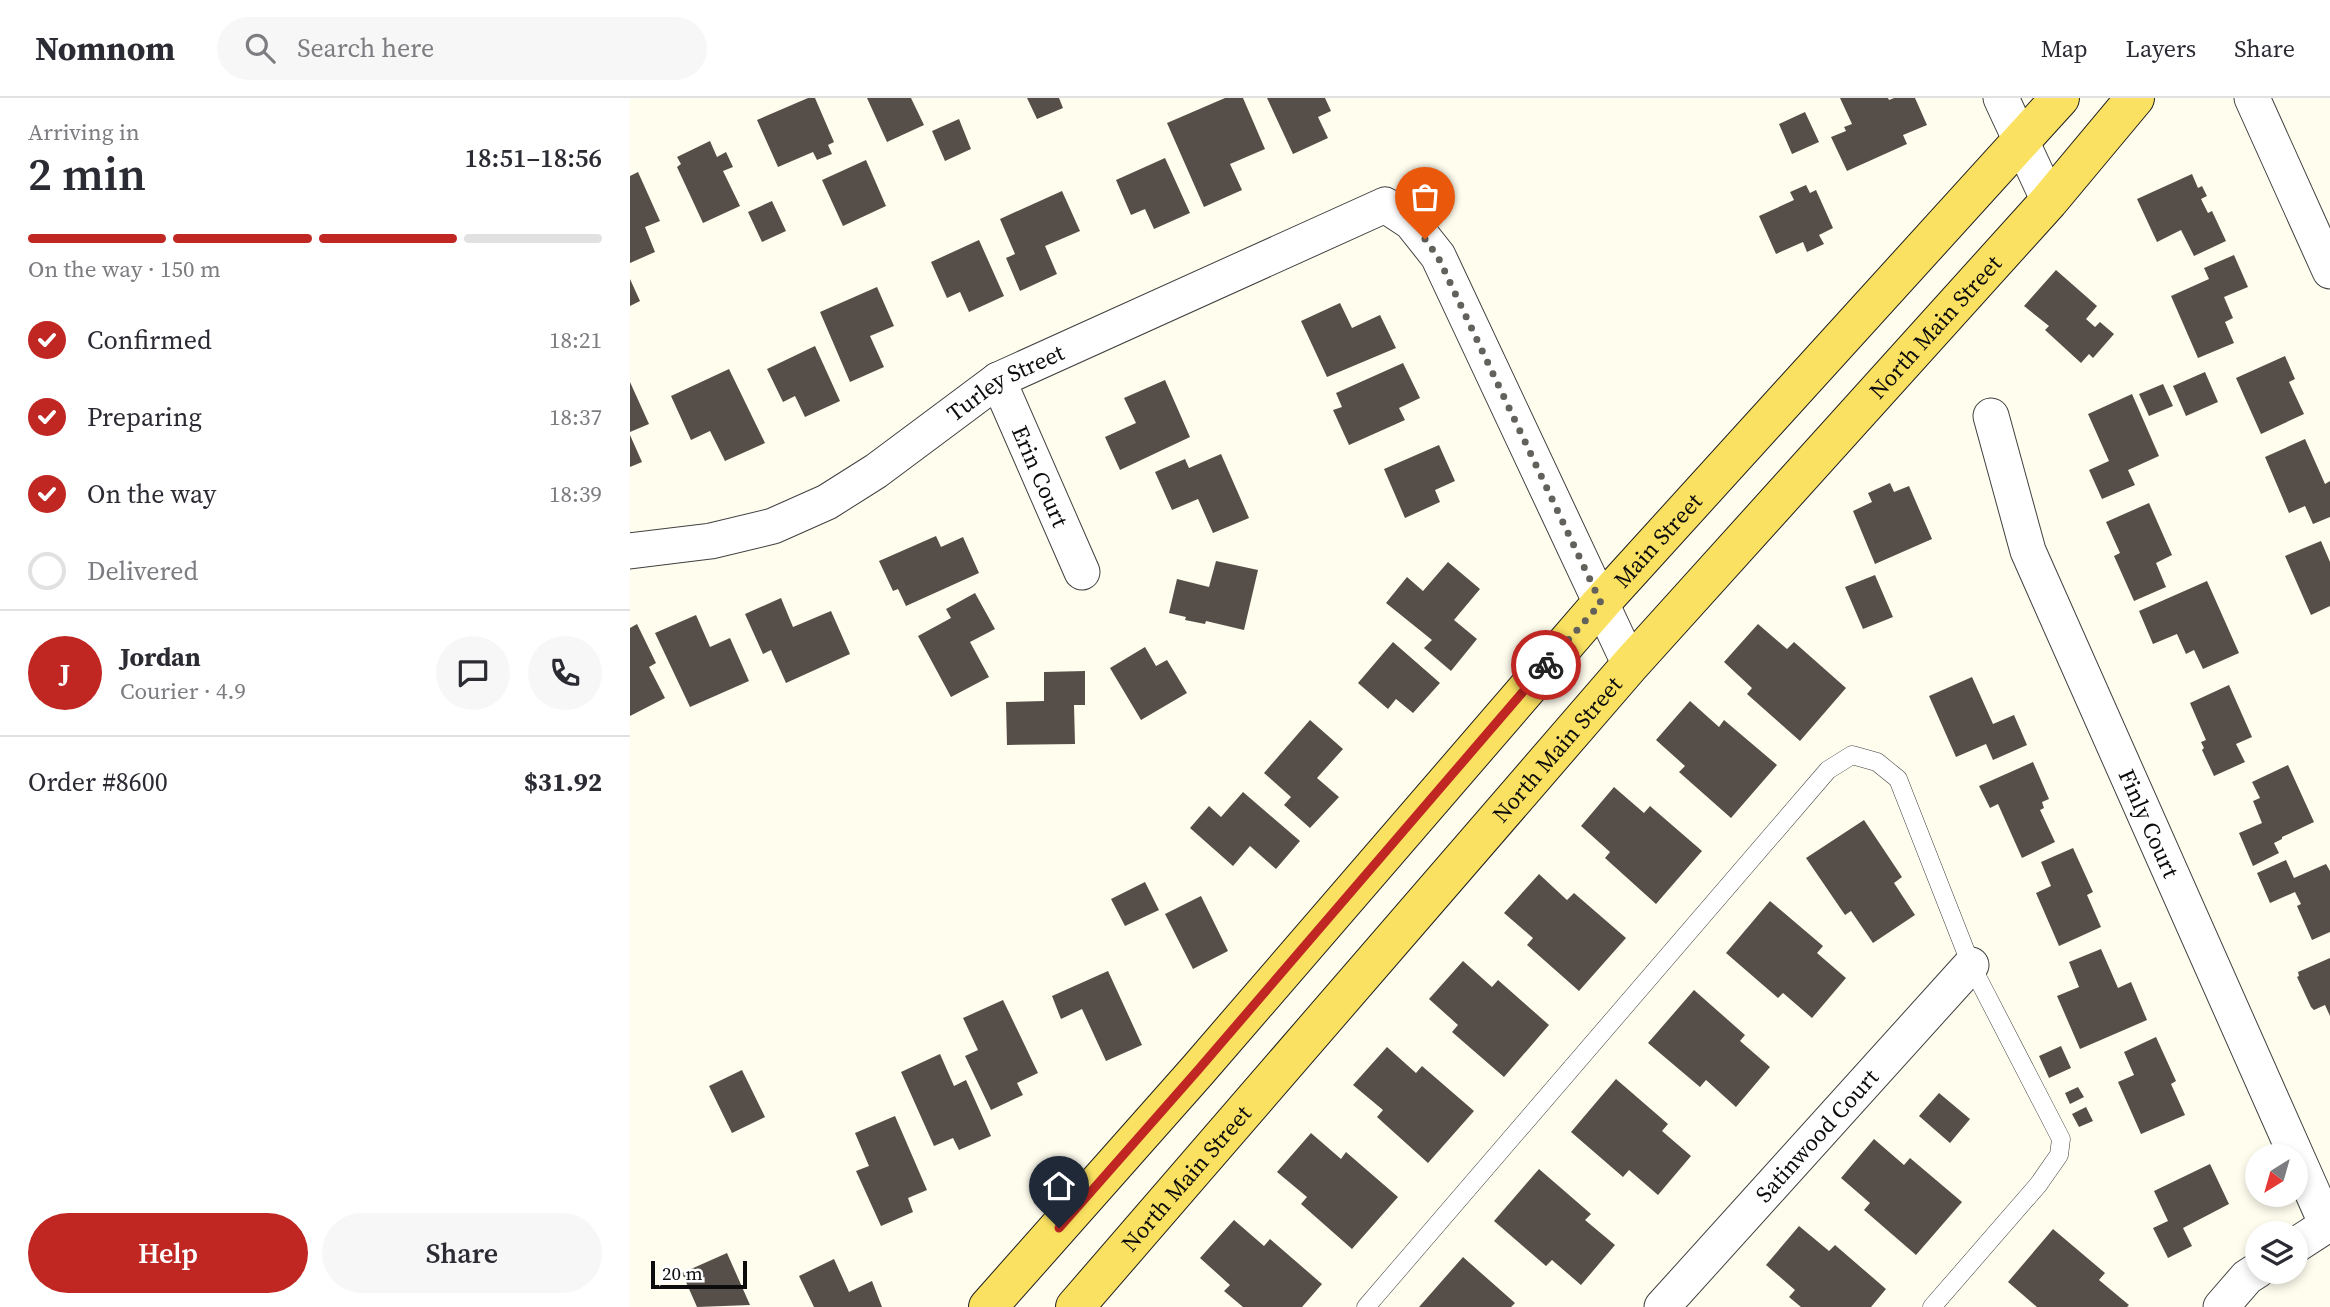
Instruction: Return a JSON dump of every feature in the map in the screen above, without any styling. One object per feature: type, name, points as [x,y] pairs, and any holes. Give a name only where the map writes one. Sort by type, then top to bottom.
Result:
[{"type":"main road","name":"Main Street","points":[[988,1307],[1198,1070],[1601,603],[2060,98]]},
{"type":"main road","points":[[2049,201],[2135,98]]},
{"type":"main road","name":"North Main Street","points":[[1076,1307],[1630,665],[2049,201]]},
{"type":"street","points":[[2001,98],[2049,201]]},
{"type":"street","points":[[2252,98],[2330,271]]},
{"type":"street","name":"Turley Street","points":[[630,551],[711,541],[773,526],[827,502],[876,471],[998,380],[1385,205],[1411,222],[1438,257],[1601,603]]},
{"type":"street","name":"Erin Court","points":[[998,380],[1082,572]]},
{"type":"street","name":"Finly Court","points":[[1991,416],[2028,551],[2329,1224]]},
{"type":"street","points":[[1601,603],[1630,665]]},
{"type":"street","name":"Satinwood Court","points":[[1662,1307],[1971,965]]},
{"type":"street","points":[[2308,1237],[2329,1224]]},
{"type":"street","points":[[2221,1307],[2245,1279]]},
{"type":"lane","points":[[1366,1307],[1828,770],[1852,755],[1877,762],[1898,779],[1971,965],[2061,1139],[2059,1155],[2021,1205],[1932,1307]]},
{"type":"building","points":[[808,98],[815,98],[834,142],[828,145],[832,154],[817,160],[813,152],[778,167],[757,120]]},
{"type":"building","points":[[867,98],[911,98],[924,125],[887,142]]},
{"type":"building","points":[[1027,98],[1059,98],[1063,108],[1037,119]]},
{"type":"building","points":[[1225,98],[1243,98],[1265,149],[1230,164],[1242,190],[1204,207],[1167,123]]},
{"type":"building","points":[[1267,98],[1325,98],[1331,111],[1318,117],[1328,138],[1293,154]]},
{"type":"building","points":[[1840,98],[1915,98],[1927,125],[1903,135],[1907,144],[1847,171],[1831,137],[1846,131],[1844,127],[1852,124]]},
{"type":"building","points":[[1805,112],[1819,142],[1792,154],[1779,124]]},
{"type":"building","points":[[959,119],[971,149],[945,161],[932,131]]},
{"type":"building","points":[[710,141],[717,157],[726,152],[733,167],[723,171],[740,206],[703,223],[677,167],[681,164],[677,157]]},
{"type":"building","points":[[1165,158],[1190,213],[1154,229],[1145,209],[1131,215],[1116,180]]},
{"type":"building","points":[[866,160],[886,206],[843,226],[822,180]]},
{"type":"building","points":[[638,172],[660,221],[645,227],[655,252],[630,263],[630,176]]},
{"type":"building","points":[[2192,174],[2198,188],[2202,186],[2207,196],[2201,199],[2208,213],[2212,211],[2226,241],[2194,256],[2181,230],[2157,242],[2137,199]]},
{"type":"building","points":[[1806,185],[1810,193],[1816,190],[1833,228],[1819,235],[1824,244],[1807,252],[1803,242],[1776,254],[1759,216],[1794,200],[1790,192]]},
{"type":"building","points":[[1062,191],[1080,231],[1045,246],[1057,274],[1020,291],[1006,258],[1015,254],[1000,219]]},
{"type":"building","points":[[772,201],[786,231],[762,242],[748,212]]},
{"type":"building","points":[[979,240],[1004,296],[969,312],[960,292],[947,298],[931,262]]},
{"type":"building","points":[[2234,255],[2248,287],[2224,297],[2233,318],[2225,322],[2234,343],[2198,358],[2171,296],[2209,279],[2204,268]]},
{"type":"building","points":[[2056,270],[2097,306],[2086,319],[2095,327],[2100,322],[2114,334],[2093,358],[2089,354],[2081,363],[2045,330],[2049,326],[2024,306]]},
{"type":"building","points":[[630,279],[640,301],[630,306]]},
{"type":"building","points":[[877,287],[894,326],[870,336],[884,367],[850,382],[820,312]]},
{"type":"building","points":[[1340,303],[1352,328],[1380,315],[1396,348],[1327,377],[1301,321]]},
{"type":"building","points":[[815,346],[840,401],[805,417],[795,396],[783,402],[767,369]]},
{"type":"building","points":[[2285,356],[2295,379],[2289,382],[2304,414],[2261,434],[2236,378]]},
{"type":"building","points":[[1403,363],[1420,398],[1399,408],[1405,420],[1349,445],[1333,410],[1342,407],[1336,393]]},
{"type":"building","points":[[729,369],[765,443],[725,461],[710,431],[691,440],[671,396]]},
{"type":"building","points":[[2205,372],[2218,402],[2186,416],[2173,386]]},
{"type":"building","points":[[1165,380],[1190,437],[1120,470],[1105,437],[1136,423],[1124,398]]},
{"type":"building","points":[[630,382],[649,424],[630,432]]},
{"type":"building","points":[[2163,384],[2173,406],[2149,416],[2139,394]]},
{"type":"building","points":[[2132,394],[2159,456],[2128,470],[2135,485],[2102,499],[2089,470],[2109,461],[2088,414]]},
{"type":"building","points":[[630,435],[642,462],[630,467]]},
{"type":"building","points":[[2305,439],[2325,484],[2330,481],[2330,517],[2313,524],[2305,506],[2289,513],[2265,457]]},
{"type":"building","points":[[1439,445],[1455,481],[1435,490],[1440,502],[1405,518],[1384,469]]},
{"type":"building","points":[[1221,454],[1249,518],[1213,533],[1198,499],[1172,510],[1155,472],[1185,459],[1189,468]]},
{"type":"building","points":[[1890,483],[1894,492],[1909,486],[1932,539],[1875,564],[1853,511],[1872,502],[1868,493]]},
{"type":"building","points":[[2149,503],[2172,555],[2156,563],[2166,587],[2134,601],[2114,556],[2120,553],[2106,522]]},
{"type":"building","points":[[936,536],[941,547],[963,537],[979,573],[906,606],[898,589],[893,591],[879,561]]},
{"type":"building","points":[[2321,541],[2330,562],[2330,606],[2311,615],[2285,556]]},
{"type":"building","points":[[1216,561],[1258,570],[1244,630],[1206,621],[1205,624],[1185,620],[1186,617],[1169,613],[1177,579],[1209,587]]},
{"type":"building","points":[[1448,562],[1480,589],[1454,620],[1477,639],[1451,671],[1424,648],[1432,640],[1386,603],[1407,577],[1423,591]]},
{"type":"building","points":[[1875,575],[1893,617],[1863,629],[1845,587]]},
{"type":"building","points":[[2207,581],[2239,653],[2203,669],[2194,650],[2186,654],[2177,634],[2153,644],[2139,611]]},
{"type":"building","points":[[975,593],[995,629],[970,642],[989,677],[951,697],[918,636],[951,618],[946,609]]},
{"type":"building","points":[[781,598],[793,627],[831,611],[850,654],[786,683],[771,650],[763,654],[745,614]]},
{"type":"building","points":[[696,615],[710,647],[730,638],[749,681],[690,707],[655,633]]},
{"type":"building","points":[[637,624],[656,663],[649,667],[665,698],[630,716],[630,628]]},
{"type":"building","points":[[1758,624],[1787,649],[1794,642],[1846,688],[1800,741],[1747,694],[1752,688],[1724,662]]},
{"type":"building","points":[[1393,642],[1440,683],[1413,713],[1396,699],[1388,709],[1358,683]]},
{"type":"building","points":[[1145,647],[1156,666],[1167,660],[1187,693],[1141,720],[1110,668]]},
{"type":"building","points":[[1085,671],[1085,705],[1074,705],[1075,744],[1007,745],[1006,702],[1044,701],[1044,672]]},
{"type":"building","points":[[1972,677],[1993,724],[2014,715],[2027,745],[1993,760],[1986,744],[1956,757],[1929,696]]},
{"type":"building","points":[[2229,685],[2252,737],[2236,744],[2245,762],[2214,776],[2202,750],[2204,748],[2201,742],[2206,740],[2190,703]]},
{"type":"building","points":[[1690,701],[1719,727],[1724,720],[1777,765],[1731,818],[1679,772],[1685,766],[1656,740]]},
{"type":"building","points":[[1310,720],[1343,749],[1317,778],[1339,797],[1310,828],[1284,805],[1291,797],[1264,773]]},
{"type":"building","points":[[2033,762],[2049,799],[2042,802],[2044,808],[2040,810],[2055,842],[2022,858],[1998,804],[1990,808],[1979,786]]},
{"type":"building","points":[[2288,765],[2314,822],[2282,837],[2274,843],[2279,853],[2253,866],[2239,833],[2262,823],[2253,801],[2260,798],[2252,782]]},
{"type":"building","points":[[1614,787],[1644,813],[1650,806],[1702,851],[1656,904],[1605,858],[1610,852],[1581,826]]},
{"type":"building","points":[[1243,792],[1300,841],[1276,869],[1250,846],[1233,866],[1190,828],[1209,806],[1221,817]]},
{"type":"building","points":[[1864,820],[1902,877],[1894,883],[1915,915],[1873,943],[1851,911],[1845,915],[1806,858]]},
{"type":"building","points":[[2073,848],[2093,892],[2087,895],[2101,927],[2059,946],[2036,893],[2051,886],[2041,862]]},
{"type":"building","points":[[2286,860],[2294,878],[2326,864],[2330,871],[2330,932],[2312,940],[2297,906],[2301,904],[2295,892],[2270,903],[2257,873]]},
{"type":"building","points":[[1539,874],[1567,900],[1574,893],[1626,938],[1579,991],[1527,945],[1533,938],[1504,913]]},
{"type":"building","points":[[1145,882],[1159,910],[1125,926],[1111,899]]},
{"type":"building","points":[[1201,896],[1228,951],[1193,969],[1165,914]]},
{"type":"building","points":[[1770,901],[1823,946],[1817,953],[1846,978],[1812,1018],[1783,993],[1778,998],[1726,953]]},
{"type":"building","points":[[2101,949],[2118,988],[2131,982],[2147,1020],[2080,1049],[2057,996],[2079,987],[2069,962]]},
{"type":"building","points":[[2330,958],[2330,1016],[2325,1005],[2314,1010],[2311,1007],[2297,977],[2298,972]]},
{"type":"building","points":[[1463,961],[1492,987],[1498,980],[1549,1025],[1504,1077],[1452,1032],[1458,1025],[1429,999]]},
{"type":"building","points":[[1108,971],[1142,1045],[1106,1061],[1082,1009],[1061,1019],[1052,996]]},
{"type":"building","points":[[1694,990],[1745,1035],[1740,1041],[1770,1067],[1736,1107],[1706,1080],[1700,1087],[1648,1043]]},
{"type":"building","points":[[1003,1000],[1038,1073],[1017,1083],[1023,1095],[991,1110],[965,1056],[978,1050],[963,1018]]},
{"type":"building","points":[[2156,1037],[2176,1081],[2171,1084],[2185,1115],[2141,1134],[2118,1082],[2134,1075],[2124,1052]]},
{"type":"building","points":[[2061,1046],[2071,1068],[2049,1078],[2039,1056]]},
{"type":"building","points":[[1387,1047],[1416,1073],[1422,1066],[1474,1111],[1428,1163],[1377,1117],[1383,1110],[1353,1085]]},
{"type":"building","points":[[940,1054],[954,1086],[966,1080],[991,1136],[959,1150],[953,1138],[934,1146],[901,1072]]},
{"type":"building","points":[[742,1070],[765,1117],[732,1133],[709,1086]]},
{"type":"building","points":[[1616,1079],[1668,1124],[1662,1131],[1691,1156],[1658,1195],[1629,1170],[1623,1177],[1571,1132]]},
{"type":"building","points":[[2078,1087],[2084,1097],[2070,1104],[2065,1093]]},
{"type":"building","points":[[1939,1093],[1970,1119],[1950,1143],[1919,1116]]},
{"type":"building","points":[[2086,1107],[2093,1121],[2079,1127],[2072,1114]]},
{"type":"building","points":[[895,1116],[927,1190],[908,1198],[913,1212],[881,1226],[856,1171],[869,1166],[855,1133]]},
{"type":"building","points":[[1311,1133],[1341,1159],[1346,1152],[1398,1197],[1352,1249],[1301,1204],[1307,1197],[1277,1172]]},
{"type":"building","points":[[1874,1139],[1904,1165],[1910,1158],[1962,1202],[1916,1255],[1864,1210],[1870,1203],[1841,1178]]},
{"type":"building","points":[[2210,1164],[2229,1204],[2183,1228],[2192,1246],[2168,1258],[2153,1228],[2168,1221],[2154,1191]]},
{"type":"building","points":[[1539,1169],[1591,1214],[1585,1220],[1615,1245],[1581,1285],[1552,1260],[1546,1266],[1494,1221]]},
{"type":"building","points":[[1234,1220],[1264,1246],[1270,1239],[1322,1284],[1302,1307],[1243,1307],[1224,1291],[1230,1285],[1200,1258]]},
{"type":"building","points":[[1799,1226],[1829,1251],[1835,1245],[1886,1289],[1871,1307],[1801,1307],[1789,1297],[1795,1290],[1766,1265]]},
{"type":"building","points":[[2053,1229],[2105,1273],[2099,1280],[2129,1305],[2127,1307],[2037,1307],[2008,1282]]},
{"type":"building","points":[[727,1253],[750,1305],[697,1307],[682,1273]]},
{"type":"building","points":[[1463,1257],[1515,1303],[1511,1307],[1419,1307]]},
{"type":"building","points":[[834,1259],[849,1292],[872,1281],[882,1307],[814,1307],[799,1276]]},
{"type":"way so far","points":[[1425,239],[1438,257],[1601,603],[1546,665]]},
{"type":"route","points":[[1059,1228],[1546,665]]}]
